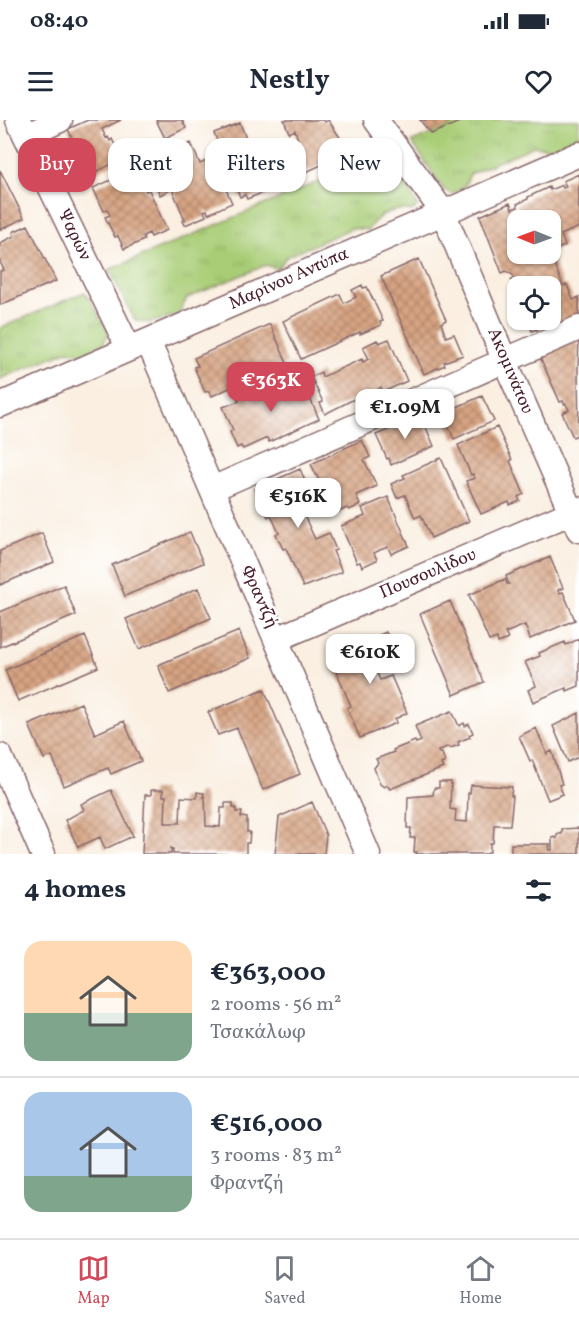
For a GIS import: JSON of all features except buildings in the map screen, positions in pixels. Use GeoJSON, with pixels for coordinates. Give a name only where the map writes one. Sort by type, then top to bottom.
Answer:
{"type":"FeatureCollection","features":[{"type":"Feature","properties":{"kind":"street"},"geometry":{"type":"LineString","coordinates":[[22,128],[60,120]]}},
{"type":"Feature","properties":{"kind":"street","name":"Ακομινάτου"},"geometry":{"type":"LineString","coordinates":[[376,120],[443,212],[504,359],[576,517]]}},
{"type":"Feature","properties":{"kind":"street","name":"Ψαρών"},"geometry":{"type":"LineString","coordinates":[[22,128],[138,345]]}},
{"type":"Feature","properties":{"kind":"street","name":"Μαρίνου Αντύπα"},"geometry":{"type":"LineString","coordinates":[[0,405],[579,154]]}},
{"type":"Feature","properties":{"kind":"street"},"geometry":{"type":"LineString","coordinates":[[212,489],[579,328]]}},
{"type":"Feature","properties":{"kind":"street","name":"Φραντζή"},"geometry":{"type":"LineString","coordinates":[[138,345],[212,489],[368,854]]}},
{"type":"Feature","properties":{"kind":"street","name":"Πουσουλίδου"},"geometry":{"type":"LineString","coordinates":[[277,639],[576,517]]}},
{"type":"Feature","properties":{"kind":"street"},"geometry":{"type":"LineString","coordinates":[[0,756],[43,854]]}},
{"type":"Feature","properties":{"kind":"green space"},"geometry":{"type":"Polygon","coordinates":[[[464,120],[579,120],[579,138],[547,148],[534,146],[470,174],[463,187],[451,194],[443,189],[412,142],[464,120]]]}},
{"type":"Feature","properties":{"kind":"green space"},"geometry":{"type":"Polygon","coordinates":[[[402,179],[418,206],[412,211],[399,210],[387,213],[376,220],[368,230],[352,228],[286,257],[278,269],[266,265],[187,298],[178,315],[149,323],[135,320],[109,270],[294,192],[306,192],[306,187],[318,182],[318,192],[402,192],[402,179]]]}},
{"type":"Feature","properties":{"kind":"green space"},"geometry":{"type":"Polygon","coordinates":[[[85,292],[109,332],[103,344],[83,354],[69,350],[0,379],[0,328],[85,292]]]}}]}
